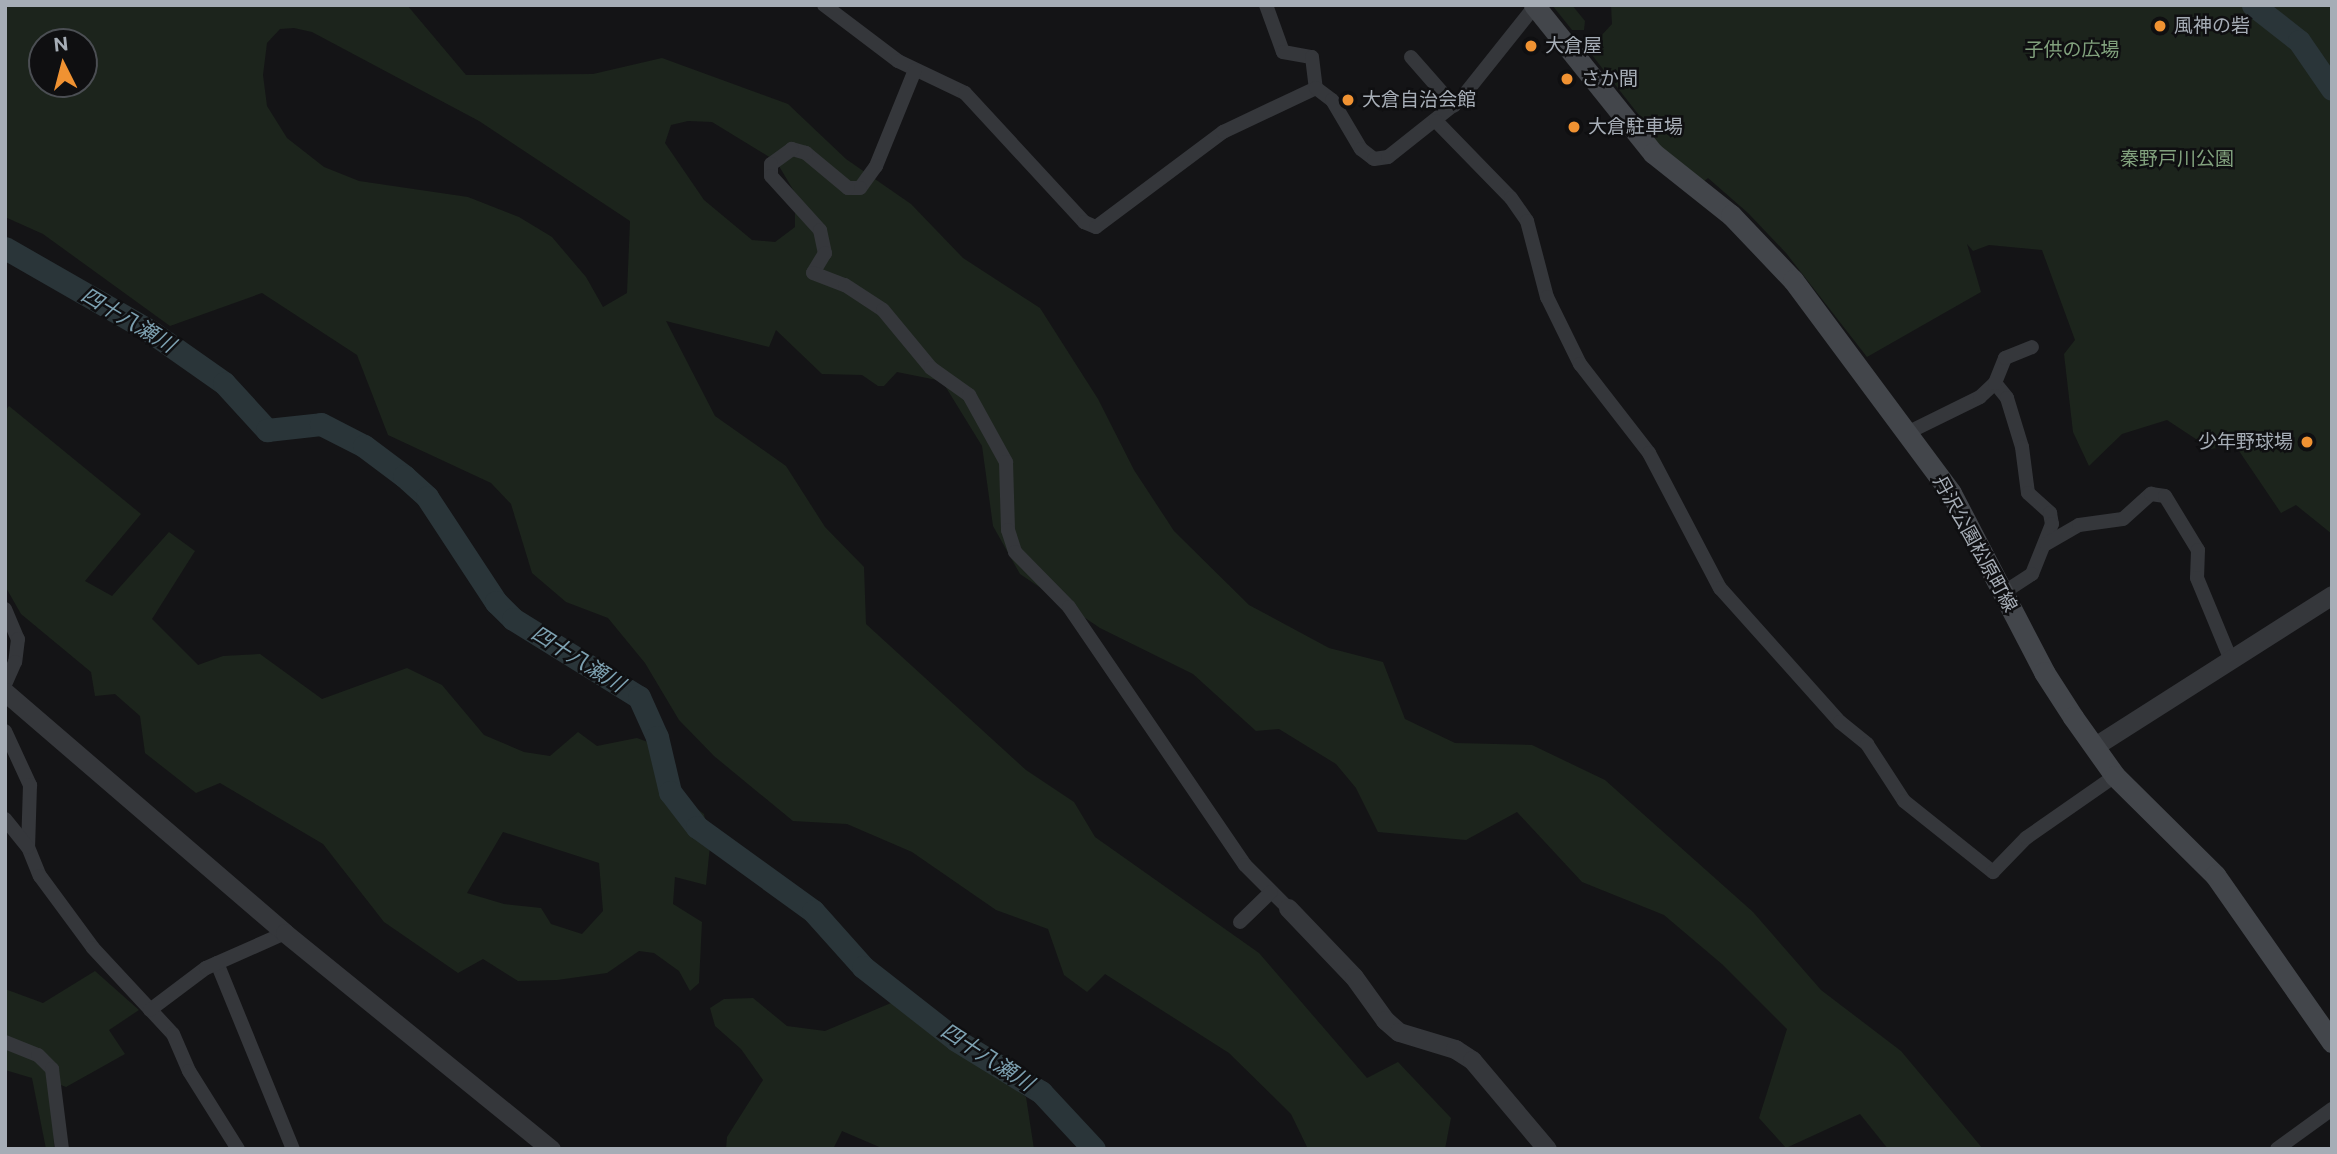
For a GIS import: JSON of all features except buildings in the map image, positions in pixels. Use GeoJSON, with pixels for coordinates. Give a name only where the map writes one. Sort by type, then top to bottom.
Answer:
{"type":"FeatureCollection","features":[{"type":"Feature","properties":{"kind":"main road","name":"丹沢公園松原町線"},"geometry":{"type":"LineString","coordinates":[[1535,6],[1653,153],[1731,215],[1793,280],[1909,432],[1951,493],[2044,672],[2115,776],[2215,875],[2331,1040]]}},
{"type":"Feature","properties":{"kind":"street"},"geometry":{"type":"LineString","coordinates":[[824,5],[915,70],[965,93],[1084,222],[1096,227],[1223,132],[1316,88]]}},
{"type":"Feature","properties":{"kind":"street"},"geometry":{"type":"LineString","coordinates":[[1266,5],[1283,52],[1312,57],[1316,88],[1332,100],[1362,149],[1374,159],[1388,157],[1454,106],[1535,6]]}},
{"type":"Feature","properties":{"kind":"street"},"geometry":{"type":"LineString","coordinates":[[1411,57],[1454,106]]}},
{"type":"Feature","properties":{"kind":"street"},"geometry":{"type":"LineString","coordinates":[[915,70],[876,166],[860,188],[848,188],[806,153],[792,149],[771,164],[771,176],[820,230],[825,253],[813,273],[845,285],[883,310],[931,368],[969,395],[1006,462],[1008,530],[1015,552],[1069,607],[1245,865],[1354,977],[1385,1020],[1399,1032],[1455,1049],[1472,1060],[1547,1149]]}},
{"type":"Feature","properties":{"kind":"street"},"geometry":{"type":"LineString","coordinates":[[1436,121],[1511,198],[1527,220],[1547,297],[1580,364],[1649,453],[1720,588],[1813,692],[1867,744],[1904,801],[1993,872],[2026,838],[2115,776]]}},
{"type":"Feature","properties":{"kind":"street"},"geometry":{"type":"LineString","coordinates":[[1909,432],[1980,397],[1995,383],[2005,358],[2032,347]]}},
{"type":"Feature","properties":{"kind":"street"},"geometry":{"type":"LineString","coordinates":[[1995,383],[2007,398],[2022,447],[2028,493],[2050,513],[2046,544],[2032,574],[2003,593]]}},
{"type":"Feature","properties":{"kind":"street"},"geometry":{"type":"LineString","coordinates":[[2046,544],[2079,525],[2123,519],[2151,494],[2165,496],[2199,550],[2197,578],[2231,660]]}},
{"type":"Feature","properties":{"kind":"street"},"geometry":{"type":"LineString","coordinates":[[2095,746],[2332,595]]}},
{"type":"Feature","properties":{"kind":"street"},"geometry":{"type":"LineString","coordinates":[[5,609],[14,621],[18,651],[5,684]]}},
{"type":"Feature","properties":{"kind":"street"},"geometry":{"type":"LineString","coordinates":[[5,692],[285,933],[551,1149]]}},
{"type":"Feature","properties":{"kind":"street"},"geometry":{"type":"LineString","coordinates":[[5,731],[30,785],[28,847]]}},
{"type":"Feature","properties":{"kind":"street"},"geometry":{"type":"LineString","coordinates":[[5,819],[28,847],[40,876],[93,948],[173,1034],[189,1071],[239,1149]]}},
{"type":"Feature","properties":{"kind":"street"},"geometry":{"type":"LineString","coordinates":[[1240,922],[1271,892]]}},
{"type":"Feature","properties":{"kind":"street"},"geometry":{"type":"LineString","coordinates":[[150,1010],[217,963],[285,933]]}},
{"type":"Feature","properties":{"kind":"street"},"geometry":{"type":"LineString","coordinates":[[217,963],[293,1149]]}},
{"type":"Feature","properties":{"kind":"street"},"geometry":{"type":"LineString","coordinates":[[5,1042],[38,1055],[52,1069],[61,1149]]}},
{"type":"Feature","properties":{"kind":"street"},"geometry":{"type":"LineString","coordinates":[[2277,1149],[2332,1109]]}},
{"type":"Feature","properties":{"kind":"green space"},"geometry":{"type":"Polygon","coordinates":[[[5,5],[407,5],[466,75],[593,74],[662,58],[788,104],[846,159],[911,204],[963,258],[1040,308],[1098,399],[1134,470],[1174,531],[1249,605],[1329,648],[1383,662],[1405,719],[1455,743],[1532,745],[1605,780],[1753,912],[1821,990],[1901,1051],[1983,1149],[1888,1149],[1860,1114],[1786,1148],[1759,1118],[1787,1029],[1723,965],[1664,915],[1582,882],[1517,812],[1466,840],[1378,832],[1356,788],[1336,764],[1279,729],[1256,731],[1193,674],[1100,628],[1020,574],[993,526],[982,446],[942,381],[897,372],[884,386],[878,386],[862,375],[822,374],[776,330],[769,347],[666,321],[715,416],[786,466],[825,527],[864,567],[866,624],[1026,770],[1074,802],[1095,837],[1259,953],[1367,1078],[1398,1062],[1451,1118],[1445,1149],[1308,1149],[1291,1114],[1229,1053],[1105,974],[1087,992],[1064,975],[1048,929],[996,910],[912,852],[847,824],[793,821],[714,756],[679,720],[645,663],[608,618],[566,602],[532,573],[511,504],[491,483],[388,435],[357,355],[262,293],[170,326],[43,234],[5,217],[5,5]],[[294,28],[280,29],[267,43],[263,75],[267,106],[287,138],[324,167],[359,181],[468,197],[519,217],[552,237],[586,277],[603,307],[627,293],[630,221],[479,121],[312,32],[294,28]],[[688,121],[671,125],[665,143],[704,200],[752,240],[775,242],[795,227],[795,193],[776,161],[712,122],[688,121]]]}},
{"type":"Feature","properties":{"kind":"green space"},"geometry":{"type":"Polygon","coordinates":[[[1552,5],[1572,5],[1585,21],[1584,30],[1572,30],[1552,5]]]}},
{"type":"Feature","properties":{"kind":"green space","name":"秦野戸川公園"},"geometry":{"type":"Polygon","coordinates":[[[1611,5],[2332,5],[2332,534],[2296,505],[2281,513],[2235,445],[2211,449],[2167,420],[2122,434],[2089,466],[2073,432],[2064,354],[2075,340],[2042,250],[1989,245],[1973,251],[1967,244],[1981,292],[1867,357],[1786,253],[1748,213],[1708,178],[1703,182],[1643,134],[1649,128],[1588,50],[1612,24],[1611,5]]]}},
{"type":"Feature","properties":{"kind":"green space"},"geometry":{"type":"Polygon","coordinates":[[[9,406],[141,514],[85,581],[112,596],[169,532],[195,551],[152,619],[198,665],[223,656],[260,654],[322,699],[407,668],[442,685],[484,735],[524,752],[550,756],[578,732],[597,746],[637,738],[669,750],[676,766],[663,788],[665,800],[689,803],[704,814],[710,846],[706,885],[675,877],[673,904],[702,922],[699,983],[690,991],[679,971],[654,953],[639,951],[607,973],[557,980],[518,981],[483,959],[458,973],[384,922],[323,844],[220,783],[196,793],[145,753],[140,716],[115,694],[95,696],[91,672],[21,614],[5,586],[5,411],[9,406]],[[503,832],[467,893],[504,904],[541,908],[551,924],[582,934],[603,911],[599,863],[503,832]]]}},
{"type":"Feature","properties":{"kind":"green space"},"geometry":{"type":"Polygon","coordinates":[[[95,971],[139,1010],[109,1030],[125,1054],[66,1087],[53,1082],[54,1149],[46,1149],[32,1078],[5,1070],[5,989],[43,1003],[95,971]]]}},
{"type":"Feature","properties":{"kind":"green space"},"geometry":{"type":"Polygon","coordinates":[[[753,998],[787,1026],[825,1031],[891,1003],[1026,1097],[1034,1149],[884,1149],[842,1131],[833,1149],[726,1149],[727,1137],[763,1080],[741,1049],[715,1026],[710,1008],[724,999],[753,998]]]}},
{"type":"Feature","properties":{"kind":"waterway"},"geometry":{"type":"LineString","coordinates":[[2253,5],[2299,41],[2332,89]]}},
{"type":"Feature","properties":{"kind":"waterway","name":"四十八瀬川"},"geometry":{"type":"LineString","coordinates":[[5,248],[150,331],[224,383],[267,430],[321,424],[364,446],[404,476],[427,497],[496,602],[513,619],[639,697],[657,737],[670,792],[697,827],[813,911],[863,967],[956,1040],[1041,1092],[1094,1149]]}},
{"type":"Feature","properties":{"kind":"place","name":"風神の砦"},"geometry":{"type":"Point","coordinates":[2160,26]}},
{"type":"Feature","properties":{"kind":"place","name":"大倉屋"},"geometry":{"type":"Point","coordinates":[1531,46]}},
{"type":"Feature","properties":{"kind":"place","name":"さか間"},"geometry":{"type":"Point","coordinates":[1567,79]}},
{"type":"Feature","properties":{"kind":"place","name":"大倉自治会館"},"geometry":{"type":"Point","coordinates":[1348,100]}},
{"type":"Feature","properties":{"kind":"place","name":"大倉駐車場"},"geometry":{"type":"Point","coordinates":[1574,127]}},
{"type":"Feature","properties":{"kind":"place","name":"少年野球場"},"geometry":{"type":"Point","coordinates":[2307,442]}},
{"type":"Feature","properties":{"kind":"park label","name":"子供の広場"},"geometry":{"type":"Point","coordinates":[2072,50]}}]}
